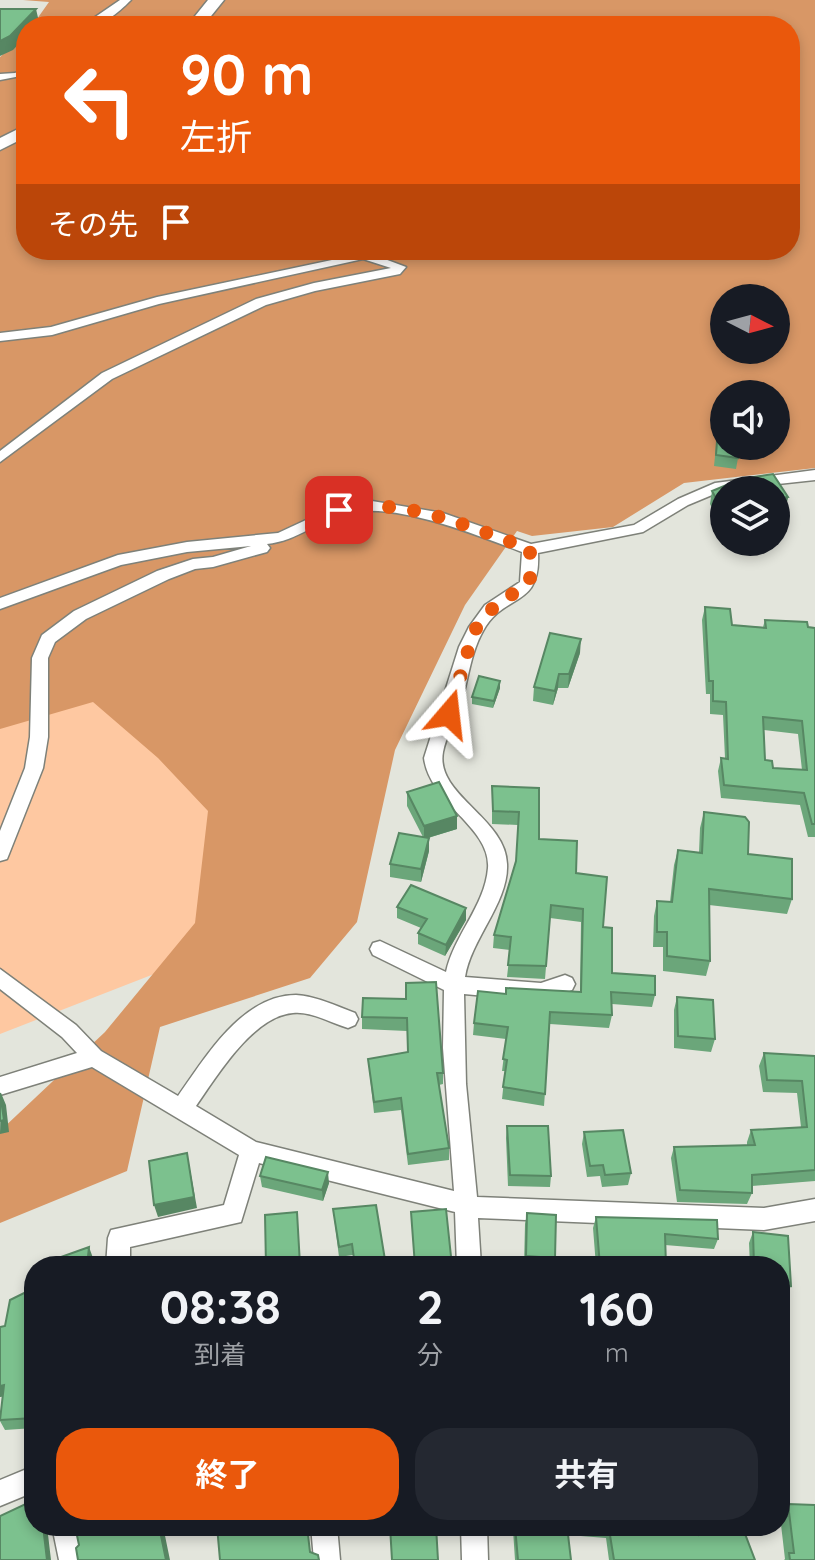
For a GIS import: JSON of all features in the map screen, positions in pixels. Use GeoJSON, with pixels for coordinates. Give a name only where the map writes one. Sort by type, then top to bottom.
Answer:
{"type":"FeatureCollection","features":[{"type":"Feature","properties":{"kind":"main road"},"geometry":{"type":"LineString","coordinates":[[203,16],[216,0]]}},
{"type":"Feature","properties":{"kind":"street"},"geometry":{"type":"LineString","coordinates":[[106,16],[126,0]]}},
{"type":"Feature","properties":{"kind":"street"},"geometry":{"type":"LineString","coordinates":[[0,337],[52,331],[157,301],[334,260]]}},
{"type":"Feature","properties":{"kind":"street"},"geometry":{"type":"LineString","coordinates":[[0,458],[107,376],[274,298],[314,287],[377,276],[400,267],[388,260]]}},
{"type":"Feature","properties":{"kind":"street"},"geometry":{"type":"LineString","coordinates":[[0,854],[34,768],[39,737],[40,658],[48,639],[80,615],[129,589],[193,564],[213,562],[274,544],[339,510],[372,506],[443,518],[530,549],[638,529],[683,502],[715,488],[815,475]]}},
{"type":"Feature","properties":{"kind":"street"},"geometry":{"type":"LineString","coordinates":[[0,604],[118,560],[187,547],[281,538]]}},
{"type":"Feature","properties":{"kind":"street"},"geometry":{"type":"LineString","coordinates":[[469,1256],[468,1205],[453,1039],[454,985],[457,960],[493,887],[498,862],[491,841],[438,779],[433,762],[438,734],[449,714],[474,631],[497,603],[525,587],[530,578],[530,549]]}},
{"type":"Feature","properties":{"kind":"street"},"geometry":{"type":"LineString","coordinates":[[380,949],[454,985],[541,992],[565,984]]}},
{"type":"Feature","properties":{"kind":"street"},"geometry":{"type":"LineString","coordinates":[[0,977],[69,1031],[94,1057],[182,1108],[216,1133],[251,1151],[484,1209],[730,1219],[764,1219],[815,1210]]}},
{"type":"Feature","properties":{"kind":"street"},"geometry":{"type":"LineString","coordinates":[[182,1108],[233,1039],[267,1011],[294,1004],[348,1019]]}},
{"type":"Feature","properties":{"kind":"street"},"geometry":{"type":"LineString","coordinates":[[0,1086],[94,1057]]}},
{"type":"Feature","properties":{"kind":"street"},"geometry":{"type":"LineString","coordinates":[[118,1256],[119,1238],[233,1214],[251,1151]]}},
{"type":"Feature","properties":{"kind":"street"},"geometry":{"type":"LineString","coordinates":[[0,1493],[24,1483]]}},
{"type":"Feature","properties":{"kind":"street"},"geometry":{"type":"LineString","coordinates":[[67,1536],[72,1560]]}},
{"type":"Feature","properties":{"kind":"street"},"geometry":{"type":"LineString","coordinates":[[325,1536],[327,1560]]}},
{"type":"Feature","properties":{"kind":"street"},"geometry":{"type":"LineString","coordinates":[[474,1536],[475,1560]]}},
{"type":"Feature","properties":{"kind":"shaded area"},"geometry":{"type":"Polygon","coordinates":[[[23,0],[815,0],[815,468],[745,476],[710,476],[710,480],[684,483],[613,527],[532,536],[517,531],[465,605],[395,750],[357,922],[310,978],[160,1027],[127,1171],[0,1223],[0,1131],[105,1032],[195,923],[208,811],[158,758],[93,702],[0,729],[0,57],[16,42],[16,260],[800,260],[800,16],[39,16],[49,2],[23,0]]]}},
{"type":"Feature","properties":{"kind":"shaded area"},"geometry":{"type":"Polygon","coordinates":[[[99,675],[227,793],[208,953],[0,1034],[0,676],[99,675]]]}},
{"type":"Feature","properties":{"kind":"building"},"geometry":{"type":"Polygon","coordinates":[[[0,9],[36,9],[29,16],[16,16],[16,30],[0,41],[0,9]]]}},
{"type":"Feature","properties":{"kind":"building"},"geometry":{"type":"Polygon","coordinates":[[[705,607],[730,609],[732,625],[766,628],[765,620],[807,622],[808,627],[815,628],[815,824],[812,824],[804,793],[724,785],[721,758],[728,759],[726,702],[713,701],[713,681],[709,681],[705,607]],[[763,717],[765,760],[772,761],[773,768],[807,770],[802,721],[763,717]]]}},
{"type":"Feature","properties":{"kind":"building"},"geometry":{"type":"Polygon","coordinates":[[[550,633],[581,639],[569,674],[559,674],[555,691],[534,687],[550,633]]]}},
{"type":"Feature","properties":{"kind":"building"},"geometry":{"type":"Polygon","coordinates":[[[479,676],[500,681],[494,701],[472,697],[479,676]]]}},
{"type":"Feature","properties":{"kind":"building"},"geometry":{"type":"Polygon","coordinates":[[[439,782],[457,816],[424,826],[407,792],[439,782]]]}},
{"type":"Feature","properties":{"kind":"building"},"geometry":{"type":"Polygon","coordinates":[[[492,786],[539,788],[539,839],[577,841],[576,873],[607,877],[603,927],[612,928],[612,973],[655,976],[655,995],[611,992],[612,1015],[550,1012],[545,1094],[503,1087],[508,1027],[474,1023],[478,991],[506,994],[506,988],[581,992],[583,909],[551,905],[546,966],[508,965],[511,937],[494,935],[516,861],[519,812],[493,811],[492,786]]]}},
{"type":"Feature","properties":{"kind":"building"},"geometry":{"type":"Polygon","coordinates":[[[704,812],[745,817],[749,822],[748,854],[792,859],[792,899],[709,889],[710,961],[667,956],[667,932],[657,932],[657,901],[672,902],[678,850],[702,853],[704,812]]]}},
{"type":"Feature","properties":{"kind":"building"},"geometry":{"type":"Polygon","coordinates":[[[399,833],[429,838],[421,869],[390,864],[399,833]]]}},
{"type":"Feature","properties":{"kind":"building"},"geometry":{"type":"Polygon","coordinates":[[[411,885],[466,908],[446,945],[418,933],[427,919],[397,907],[411,885]]]}},
{"type":"Feature","properties":{"kind":"building"},"geometry":{"type":"Polygon","coordinates":[[[436,982],[443,1073],[437,1073],[449,1148],[408,1154],[401,1098],[374,1102],[368,1059],[408,1052],[407,1018],[362,1017],[363,998],[406,999],[406,983],[436,982]]]}},
{"type":"Feature","properties":{"kind":"building"},"geometry":{"type":"Polygon","coordinates":[[[677,997],[713,1000],[715,1039],[678,1036],[677,997]]]}},
{"type":"Feature","properties":{"kind":"building"},"geometry":{"type":"Polygon","coordinates":[[[764,1053],[815,1056],[815,1170],[752,1175],[752,1193],[680,1190],[674,1147],[755,1145],[751,1130],[807,1127],[802,1081],[767,1080],[764,1053]]]}},
{"type":"Feature","properties":{"kind":"building"},"geometry":{"type":"Polygon","coordinates":[[[0,1093],[4,1120],[0,1121],[0,1093]]]}},
{"type":"Feature","properties":{"kind":"building"},"geometry":{"type":"Polygon","coordinates":[[[507,1126],[548,1126],[551,1176],[510,1175],[507,1126]]]}},
{"type":"Feature","properties":{"kind":"building"},"geometry":{"type":"Polygon","coordinates":[[[623,1130],[631,1173],[605,1175],[603,1165],[590,1166],[584,1132],[623,1130]]]}},
{"type":"Feature","properties":{"kind":"building"},"geometry":{"type":"Polygon","coordinates":[[[187,1153],[194,1197],[154,1205],[149,1161],[187,1153]]]}},
{"type":"Feature","properties":{"kind":"building"},"geometry":{"type":"Polygon","coordinates":[[[266,1157],[328,1172],[322,1190],[260,1176],[266,1157]]]}},
{"type":"Feature","properties":{"kind":"building"},"geometry":{"type":"Polygon","coordinates":[[[376,1205],[384,1256],[354,1256],[352,1244],[339,1247],[333,1209],[376,1205]]]}},
{"type":"Feature","properties":{"kind":"building"},"geometry":{"type":"Polygon","coordinates":[[[446,1209],[451,1256],[414,1256],[411,1212],[446,1209]]]}},
{"type":"Feature","properties":{"kind":"building"},"geometry":{"type":"Polygon","coordinates":[[[297,1212],[299,1256],[266,1256],[265,1215],[297,1212]]]}},
{"type":"Feature","properties":{"kind":"building"},"geometry":{"type":"Polygon","coordinates":[[[527,1213],[556,1215],[555,1256],[526,1256],[527,1213]]]}},
{"type":"Feature","properties":{"kind":"building"},"geometry":{"type":"Polygon","coordinates":[[[596,1217],[717,1220],[718,1239],[665,1234],[666,1256],[599,1256],[596,1217]]]}},
{"type":"Feature","properties":{"kind":"building"},"geometry":{"type":"Polygon","coordinates":[[[753,1232],[788,1236],[789,1256],[754,1256],[753,1232]]]}},
{"type":"Feature","properties":{"kind":"building"},"geometry":{"type":"Polygon","coordinates":[[[89,1247],[88,1256],[64,1256],[89,1247]]]}},
{"type":"Feature","properties":{"kind":"building"},"geometry":{"type":"Polygon","coordinates":[[[24,1293],[24,1419],[0,1420],[4,1385],[0,1386],[0,1327],[5,1326],[10,1300],[24,1293]]]}},
{"type":"Feature","properties":{"kind":"building"},"geometry":{"type":"Polygon","coordinates":[[[790,1504],[815,1505],[815,1560],[790,1560],[789,1553],[794,1553],[790,1504]]]}},
{"type":"Feature","properties":{"kind":"building"},"geometry":{"type":"Polygon","coordinates":[[[24,1505],[24,1536],[44,1536],[47,1560],[0,1560],[0,1516],[24,1505]]]}},
{"type":"Feature","properties":{"kind":"building"},"geometry":{"type":"Polygon","coordinates":[[[77,1536],[161,1536],[166,1560],[78,1560],[76,1548],[79,1545],[77,1536]]]}},
{"type":"Feature","properties":{"kind":"building"},"geometry":{"type":"Polygon","coordinates":[[[218,1536],[308,1536],[310,1552],[318,1555],[319,1560],[220,1560],[218,1536]]]}},
{"type":"Feature","properties":{"kind":"building"},"geometry":{"type":"Polygon","coordinates":[[[391,1536],[437,1536],[438,1560],[392,1560],[391,1536]]]}},
{"type":"Feature","properties":{"kind":"building"},"geometry":{"type":"Polygon","coordinates":[[[516,1536],[568,1536],[571,1560],[518,1560],[516,1536]]]}},
{"type":"Feature","properties":{"kind":"building"},"geometry":{"type":"Polygon","coordinates":[[[610,1536],[746,1536],[755,1560],[614,1560],[610,1536]]]}},
{"type":"Feature","properties":{"kind":"route"},"geometry":{"type":"LineString","coordinates":[[339,510],[372,506],[420,513],[443,518],[530,549],[530,578],[525,587],[497,603],[474,631],[449,714]]}}]}
